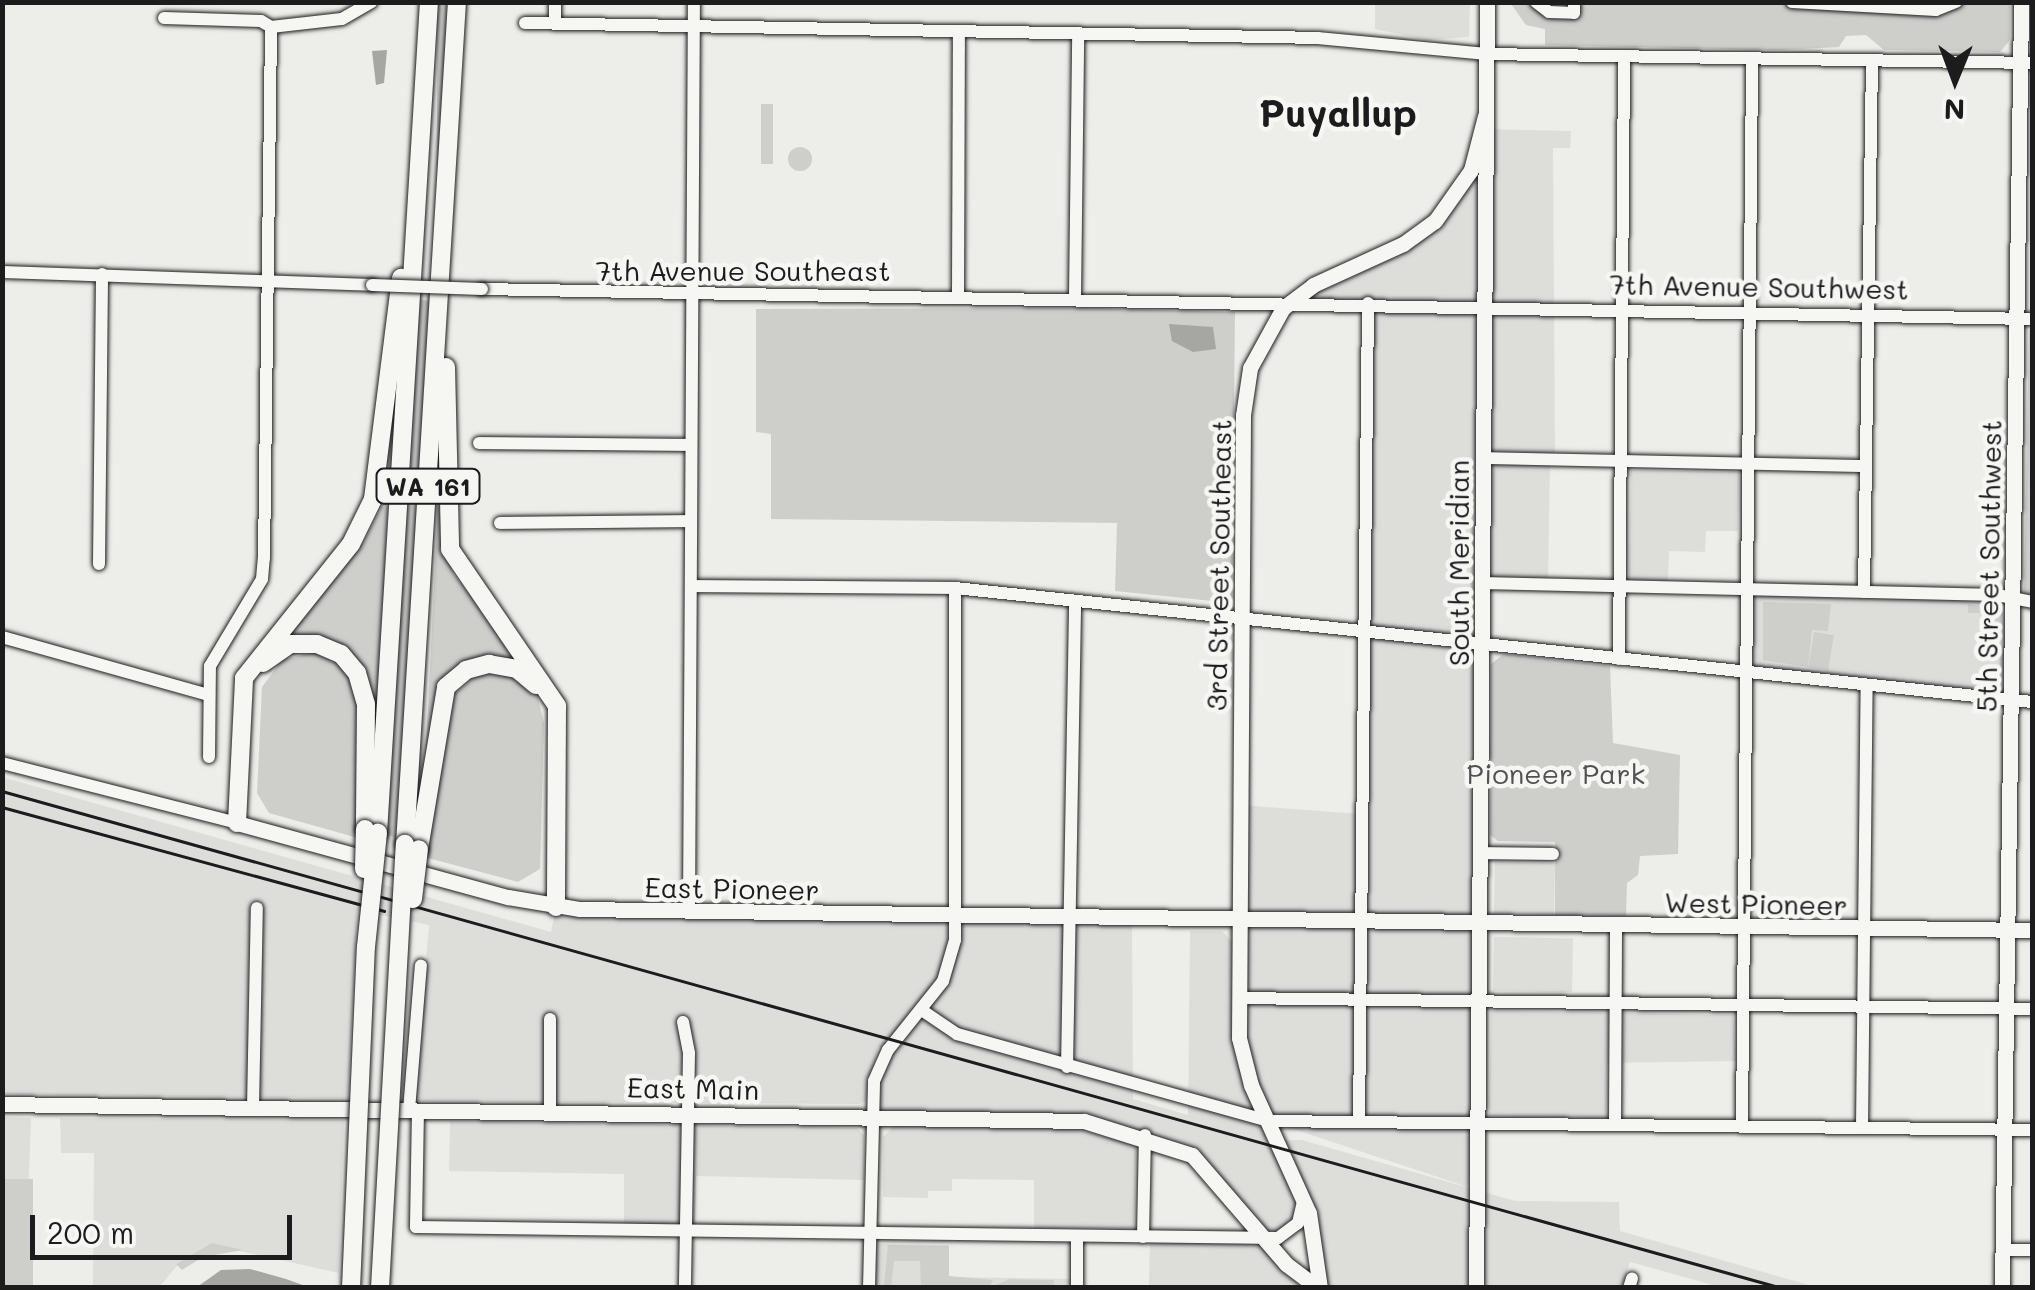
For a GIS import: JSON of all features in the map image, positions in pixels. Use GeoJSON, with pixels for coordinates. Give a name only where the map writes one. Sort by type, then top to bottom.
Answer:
{"type":"FeatureCollection","features":[{"type":"Feature","properties":{"kind":"highway","name":"WA 161"},"geometry":{"type":"LineString","coordinates":[[351,1288],[372,831],[429,2]]}},
{"type":"Feature","properties":{"kind":"highway","name":"WA 161"},"geometry":{"type":"LineString","coordinates":[[412,846],[457,2]]}},
{"type":"Feature","properties":{"kind":"highway"},"geometry":{"type":"LineString","coordinates":[[449,128],[446,525],[462,574],[557,706],[552,906]]}},
{"type":"Feature","properties":{"kind":"highway"},"geometry":{"type":"LineString","coordinates":[[242,825],[244,678],[351,544],[378,483],[421,129]]}},
{"type":"Feature","properties":{"kind":"highway"},"geometry":{"type":"LineString","coordinates":[[242,825],[256,674],[277,649],[302,642],[342,654],[364,686],[372,831]]}},
{"type":"Feature","properties":{"kind":"highway"},"geometry":{"type":"LineString","coordinates":[[380,1288],[394,1038],[412,846],[442,693],[472,667],[517,669],[539,689],[551,719],[552,906]]}},
{"type":"Feature","properties":{"kind":"main road","name":"South Meridian"},"geometry":{"type":"LineString","coordinates":[[1476,1288],[1486,2]]}},
{"type":"Feature","properties":{"kind":"main road","name":"5th Street Southwest"},"geometry":{"type":"LineString","coordinates":[[2002,1288],[2014,600],[2025,318],[2026,63],[2021,2]]}},
{"type":"Feature","properties":{"kind":"main road","name":"3rd Street Southeast"},"geometry":{"type":"LineString","coordinates":[[1319,1288],[1317,1246],[1303,1198],[1243,1054],[1239,922],[1248,378],[1258,348],[1290,300],[1436,221],[1471,170],[1484,116]]}},
{"type":"Feature","properties":{"kind":"main road","name":"East Pioneer"},"geometry":{"type":"LineString","coordinates":[[242,825],[552,906],[688,912],[1480,925]]}},
{"type":"Feature","properties":{"kind":"main road","name":"West Pioneer"},"geometry":{"type":"LineString","coordinates":[[1480,925],[2032,930]]}},
{"type":"Feature","properties":{"kind":"main road","name":"East Main"},"geometry":{"type":"LineString","coordinates":[[2,1104],[1062,1119],[1144,1134],[1209,1168],[1265,1238],[1319,1288]]}},
{"type":"Feature","properties":{"kind":"street"},"geometry":{"type":"LineString","coordinates":[[164,18],[260,20],[272,27],[342,20],[371,2]]}},
{"type":"Feature","properties":{"kind":"street"},"geometry":{"type":"LineString","coordinates":[[555,23],[556,2]]}},
{"type":"Feature","properties":{"kind":"street"},"geometry":{"type":"LineString","coordinates":[[688,912],[694,2]]}},
{"type":"Feature","properties":{"kind":"street"},"geometry":{"type":"LineString","coordinates":[[1536,2],[1549,12],[1574,12],[1574,2]]}},
{"type":"Feature","properties":{"kind":"street"},"geometry":{"type":"LineString","coordinates":[[1792,2],[1936,10],[1956,2]]}},
{"type":"Feature","properties":{"kind":"street"},"geometry":{"type":"LineString","coordinates":[[1852,4],[1852,22]]}},
{"type":"Feature","properties":{"kind":"street"},"geometry":{"type":"LineString","coordinates":[[525,23],[1325,38],[1486,54],[2026,63]]}},
{"type":"Feature","properties":{"kind":"street"},"geometry":{"type":"LineString","coordinates":[[209,757],[209,694],[214,654],[262,579],[272,27]]}},
{"type":"Feature","properties":{"kind":"street"},"geometry":{"type":"LineString","coordinates":[[958,295],[959,31]]}},
{"type":"Feature","properties":{"kind":"street"},"geometry":{"type":"LineString","coordinates":[[1074,296],[1078,33]]}},
{"type":"Feature","properties":{"kind":"street"},"geometry":{"type":"LineString","coordinates":[[1619,659],[1624,56]]}},
{"type":"Feature","properties":{"kind":"street"},"geometry":{"type":"LineString","coordinates":[[1742,1126],[1752,58]]}},
{"type":"Feature","properties":{"kind":"street"},"geometry":{"type":"LineString","coordinates":[[1864,592],[1872,61]]}},
{"type":"Feature","properties":{"kind":"street","name":"7th Avenue Southeast"},"geometry":{"type":"LineString","coordinates":[[2,272],[692,296],[1074,296],[1484,304]]}},
{"type":"Feature","properties":{"kind":"street"},"geometry":{"type":"LineString","coordinates":[[100,564],[102,274]]}},
{"type":"Feature","properties":{"kind":"street"},"geometry":{"type":"LineString","coordinates":[[1359,1122],[1368,303]]}},
{"type":"Feature","properties":{"kind":"street","name":"7th Avenue Southwest"},"geometry":{"type":"LineString","coordinates":[[1484,304],[2025,318]]}},
{"type":"Feature","properties":{"kind":"street"},"geometry":{"type":"LineString","coordinates":[[479,443],[691,445]]}},
{"type":"Feature","properties":{"kind":"street"},"geometry":{"type":"LineString","coordinates":[[1483,458],[1866,466]]}},
{"type":"Feature","properties":{"kind":"street"},"geometry":{"type":"LineString","coordinates":[[500,523],[691,521]]}},
{"type":"Feature","properties":{"kind":"street"},"geometry":{"type":"LineString","coordinates":[[1482,583],[1864,592],[2032,602]]}},
{"type":"Feature","properties":{"kind":"street"},"geometry":{"type":"LineString","coordinates":[[691,586],[956,588],[2032,702]]}},
{"type":"Feature","properties":{"kind":"street"},"geometry":{"type":"LineString","coordinates":[[870,1288],[872,1116],[880,1064],[923,1011],[950,965],[956,917],[956,588]]}},
{"type":"Feature","properties":{"kind":"street"},"geometry":{"type":"LineString","coordinates":[[1067,1067],[1075,601]]}},
{"type":"Feature","properties":{"kind":"street"},"geometry":{"type":"LineString","coordinates":[[2,637],[209,694]]}},
{"type":"Feature","properties":{"kind":"street"},"geometry":{"type":"LineString","coordinates":[[1862,1128],[1868,685]]}},
{"type":"Feature","properties":{"kind":"street","name":"East Pioneer"},"geometry":{"type":"LineString","coordinates":[[2,763],[242,825]]}},
{"type":"Feature","properties":{"kind":"street"},"geometry":{"type":"LineString","coordinates":[[1480,853],[1553,854]]}},
{"type":"Feature","properties":{"kind":"street"},"geometry":{"type":"LineString","coordinates":[[253,1108],[257,908]]}},
{"type":"Feature","properties":{"kind":"street"},"geometry":{"type":"LineString","coordinates":[[1615,1125],[1616,926]]}},
{"type":"Feature","properties":{"kind":"street"},"geometry":{"type":"LineString","coordinates":[[420,964],[413,1110],[416,1227],[1265,1238],[1294,1228],[1303,1198]]}},
{"type":"Feature","properties":{"kind":"street"},"geometry":{"type":"LineString","coordinates":[[1239,998],[2032,1009]]}},
{"type":"Feature","properties":{"kind":"street"},"geometry":{"type":"LineString","coordinates":[[923,1011],[957,1034],[1268,1121],[2032,1130]]}},
{"type":"Feature","properties":{"kind":"street"},"geometry":{"type":"LineString","coordinates":[[550,1019],[550,1112]]}},
{"type":"Feature","properties":{"kind":"street"},"geometry":{"type":"LineString","coordinates":[[684,1022],[685,1288]]}},
{"type":"Feature","properties":{"kind":"street"},"geometry":{"type":"LineString","coordinates":[[1142,1237],[1144,1134]]}},
{"type":"Feature","properties":{"kind":"street"},"geometry":{"type":"LineString","coordinates":[[1077,1288],[1078,1236]]}},
{"type":"Feature","properties":{"kind":"street"},"geometry":{"type":"LineString","coordinates":[[2003,1250],[2032,1250]]}},
{"type":"Feature","properties":{"kind":"shaded area"},"geometry":{"type":"Polygon","coordinates":[[[1375,3],[1470,3],[1469,37],[1427,40],[1375,29],[1375,3]]]}},
{"type":"Feature","properties":{"kind":"shaded area"},"geometry":{"type":"Polygon","coordinates":[[[387,50],[384,83],[376,85],[372,51],[387,50]]]}},
{"type":"Feature","properties":{"kind":"shaded area"},"geometry":{"type":"Polygon","coordinates":[[[1485,129],[1571,131],[1570,148],[1553,148],[1555,460],[1550,460],[1548,585],[1483,583],[1477,1123],[1468,1187],[1269,1121],[1277,1140],[1302,1140],[1515,1201],[1619,1202],[1620,1231],[1816,1287],[1720,1287],[1630,1262],[1622,1287],[1320,1287],[1319,1258],[1300,1219],[1267,1238],[1306,1287],[1149,1286],[1150,1237],[1264,1238],[1209,1168],[1132,1131],[872,1116],[887,1050],[878,1047],[866,1101],[860,1104],[414,1101],[429,925],[357,910],[348,1098],[3,1094],[2,777],[551,932],[556,907],[1132,920],[1133,1099],[1188,1115],[1190,931],[1222,931],[1234,944],[1240,805],[1360,814],[1368,303],[1290,300],[1435,221],[1485,129]]]}},
{"type":"Feature","properties":{"kind":"shaded area"},"geometry":{"type":"Polygon","coordinates":[[[1169,324],[1213,327],[1216,349],[1193,352],[1172,341],[1169,324]]]}},
{"type":"Feature","properties":{"kind":"shaded area"},"geometry":{"type":"Polygon","coordinates":[[[1631,470],[1739,472],[1738,531],[1706,531],[1705,552],[1669,551],[1668,581],[1629,580],[1631,470]]]}},
{"type":"Feature","properties":{"kind":"shaded area"},"geometry":{"type":"Polygon","coordinates":[[[1748,590],[2013,600],[2012,700],[1747,672],[1748,590]]]}},
{"type":"Feature","properties":{"kind":"shaded area"},"geometry":{"type":"Polygon","coordinates":[[[1495,862],[1555,863],[1554,915],[1494,914],[1495,862]]]}},
{"type":"Feature","properties":{"kind":"shaded area"},"geometry":{"type":"Polygon","coordinates":[[[1494,937],[1573,938],[1572,992],[1493,991],[1494,937]]]}},
{"type":"Feature","properties":{"kind":"shaded area"},"geometry":{"type":"Polygon","coordinates":[[[1491,1011],[1733,1015],[1736,1061],[1607,1063],[1606,1118],[1489,1116],[1491,1011]]]}},
{"type":"Feature","properties":{"kind":"shaded area"},"geometry":{"type":"Polygon","coordinates":[[[3,1117],[31,1118],[29,1180],[2,1179],[3,1117]]]}},
{"type":"Feature","properties":{"kind":"shaded area"},"geometry":{"type":"Polygon","coordinates":[[[60,1118],[344,1120],[339,1273],[213,1245],[181,1261],[161,1285],[93,1287],[94,1153],[61,1153],[60,1118]]]}},
{"type":"Feature","properties":{"kind":"shaded area"},"geometry":{"type":"Polygon","coordinates":[[[450,1121],[857,1128],[864,1135],[864,1180],[696,1176],[695,1226],[624,1225],[624,1174],[449,1171],[450,1121]]]}},
{"type":"Feature","properties":{"kind":"shaded area"},"geometry":{"type":"Polygon","coordinates":[[[894,1126],[1074,1129],[1136,1144],[1134,1228],[1034,1228],[1034,1180],[952,1179],[952,1191],[928,1191],[928,1198],[883,1197],[883,1137],[894,1126]]]}},
{"type":"Feature","properties":{"kind":"shaded area"},"geometry":{"type":"Polygon","coordinates":[[[870,1244],[948,1245],[948,1277],[1077,1279],[1077,1288],[869,1288],[870,1244]]]}},
{"type":"Feature","properties":{"kind":"shaded area"},"geometry":{"type":"Polygon","coordinates":[[[250,1269],[308,1287],[197,1287],[221,1270],[250,1269]]]}},
{"type":"Feature","properties":{"kind":"green space"},"geometry":{"type":"Polygon","coordinates":[[[437,3],[449,3],[449,276],[437,276],[437,3]]]}},
{"type":"Feature","properties":{"kind":"green space"},"geometry":{"type":"Polygon","coordinates":[[[2010,3],[2010,40],[2000,52],[1884,50],[1866,35],[1846,36],[1839,47],[1777,50],[1545,45],[1545,29],[1526,25],[1511,4],[1500,4],[2010,3]]]}},
{"type":"Feature","properties":{"kind":"green space"},"geometry":{"type":"Polygon","coordinates":[[[761,104],[773,104],[773,164],[761,164],[761,104]]]}},
{"type":"Feature","properties":{"kind":"green space"},"geometry":{"type":"Polygon","coordinates":[[[800,147],[812,159],[800,171],[788,159],[800,147]]]}},
{"type":"Feature","properties":{"kind":"green space"},"geometry":{"type":"Polygon","coordinates":[[[420,300],[431,301],[399,839],[386,834],[420,300]]]}},
{"type":"Feature","properties":{"kind":"green space"},"geometry":{"type":"Polygon","coordinates":[[[756,309],[1235,312],[1232,603],[1115,591],[1117,523],[771,519],[771,434],[756,432],[756,309]]]}},
{"type":"Feature","properties":{"kind":"green space"},"geometry":{"type":"Polygon","coordinates":[[[2029,330],[2032,595],[2024,595],[2029,330]]]}},
{"type":"Feature","properties":{"kind":"green space"},"geometry":{"type":"Polygon","coordinates":[[[384,502],[388,507],[376,736],[369,679],[351,651],[312,636],[276,645],[364,542],[384,502]]]}},
{"type":"Feature","properties":{"kind":"green space"},"geometry":{"type":"Polygon","coordinates":[[[438,505],[453,574],[526,663],[491,655],[461,664],[435,700],[425,768],[438,505]]]}},
{"type":"Feature","properties":{"kind":"green space"},"geometry":{"type":"Polygon","coordinates":[[[1763,602],[1831,604],[1828,631],[1812,630],[1808,667],[1763,660],[1763,602]]]}},
{"type":"Feature","properties":{"kind":"green space"},"geometry":{"type":"Polygon","coordinates":[[[1968,604],[2002,610],[1998,643],[1992,613],[1968,613],[1968,604]]]}},
{"type":"Feature","properties":{"kind":"green space"},"geometry":{"type":"Polygon","coordinates":[[[1814,632],[1834,635],[1828,671],[1808,668],[1814,632]]]}},
{"type":"Feature","properties":{"kind":"green space"},"geometry":{"type":"Polygon","coordinates":[[[315,652],[348,670],[357,696],[358,838],[269,813],[257,793],[262,687],[282,660],[315,652]]]}},
{"type":"Feature","properties":{"kind":"green space","name":"Pioneer Park"},"geometry":{"type":"Polygon","coordinates":[[[1504,654],[1610,666],[1613,743],[1680,755],[1678,854],[1640,856],[1638,875],[1627,883],[1626,916],[1555,915],[1555,842],[1498,841],[1490,835],[1491,664],[1504,654]]]}},
{"type":"Feature","properties":{"kind":"green space"},"geometry":{"type":"Polygon","coordinates":[[[503,671],[537,695],[544,723],[540,869],[518,882],[424,857],[453,695],[480,673],[503,671]]]}},
{"type":"Feature","properties":{"kind":"green space"},"geometry":{"type":"Polygon","coordinates":[[[3,1179],[33,1179],[33,1287],[3,1287],[3,1179]]]}},
{"type":"Feature","properties":{"kind":"green space"},"geometry":{"type":"Polygon","coordinates":[[[212,1243],[243,1250],[203,1257],[182,1270],[176,1264],[212,1243]]]}},
{"type":"Feature","properties":{"kind":"green space"},"geometry":{"type":"Polygon","coordinates":[[[888,1245],[949,1246],[949,1276],[993,1280],[989,1287],[921,1287],[920,1261],[894,1261],[891,1287],[884,1285],[888,1245]]]}},
{"type":"Feature","properties":{"kind":"green space"},"geometry":{"type":"Polygon","coordinates":[[[1010,1279],[1054,1280],[1053,1287],[991,1287],[1010,1279]]]}},
{"type":"Feature","properties":{"kind":"railway"},"geometry":{"type":"LineString","coordinates":[[2,791],[1782,1288]]}},
{"type":"Feature","properties":{"kind":"railway"},"geometry":{"type":"LineString","coordinates":[[2,807],[384,911]]}},
{"type":"Feature","properties":{"kind":"district","name":"Puyallup"},"geometry":{"type":"Point","coordinates":[1338,113]}}]}
